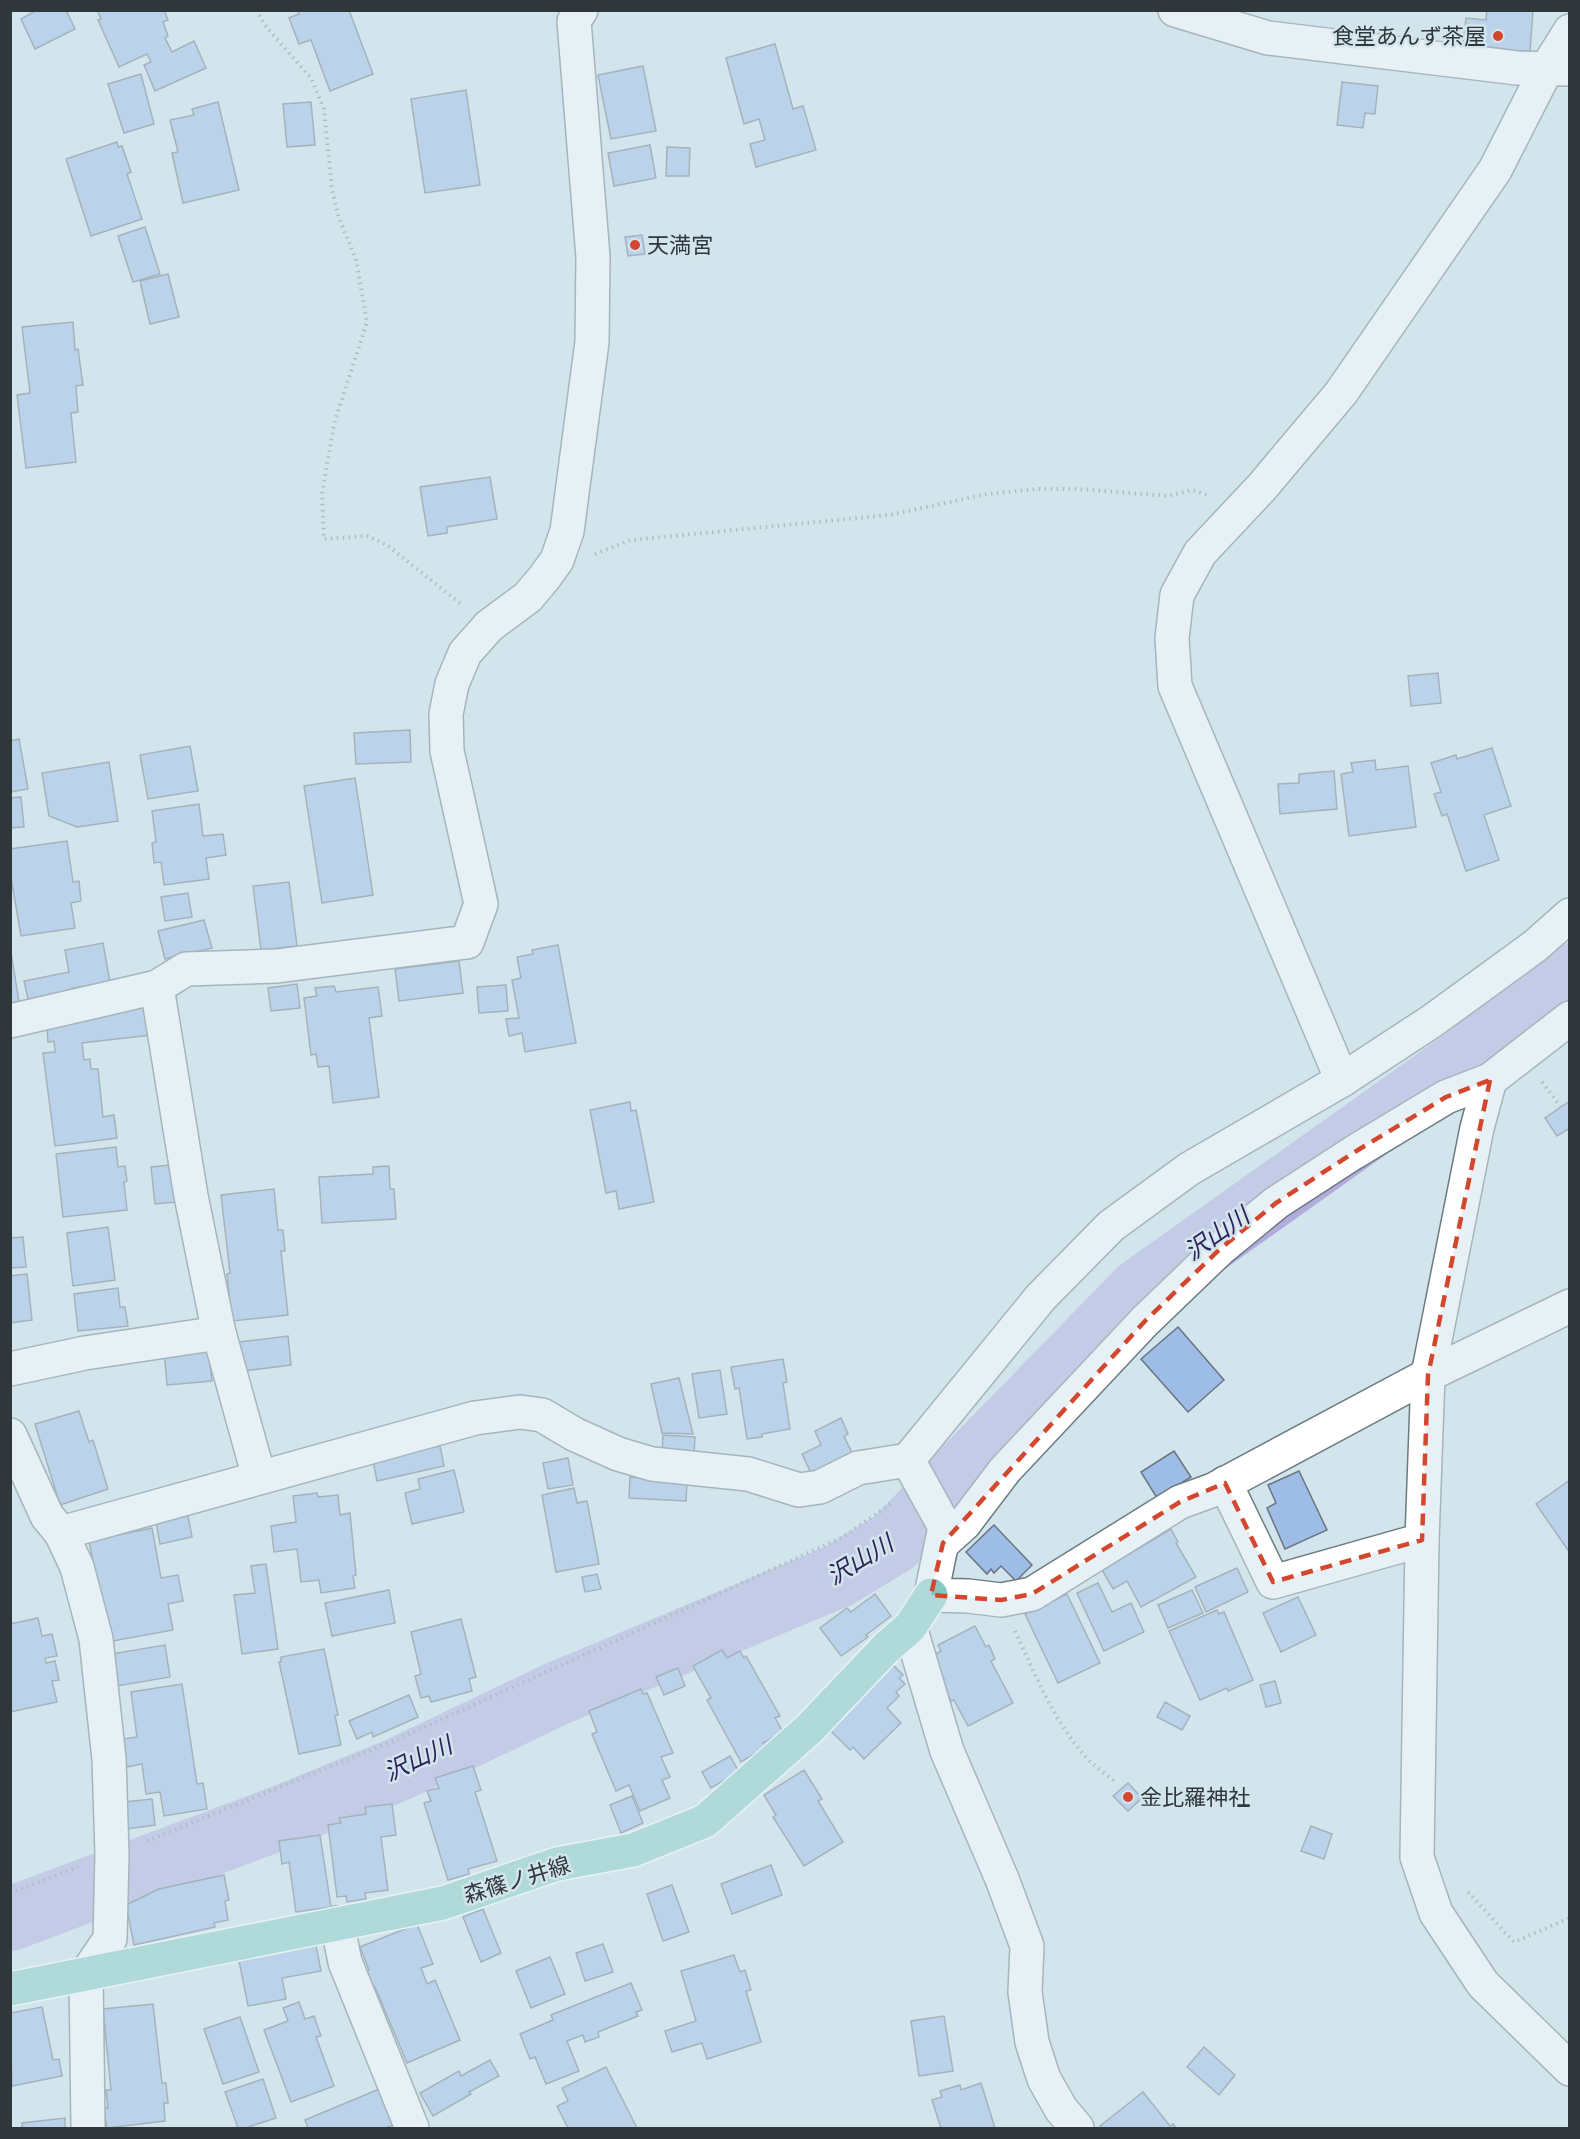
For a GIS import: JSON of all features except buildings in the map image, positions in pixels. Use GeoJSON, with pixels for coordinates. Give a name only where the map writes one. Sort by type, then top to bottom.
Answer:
{"type":"FeatureCollection","features":[{"type":"Feature","properties":{"kind":"main road","name":"森篠ノ井線"},"geometry":{"type":"LineString","coordinates":[[10,1989],[443,1903],[558,1864],[633,1850],[705,1821],[809,1728],[886,1648],[910,1627],[931,1596]]}},
{"type":"Feature","properties":{"kind":"street"},"geometry":{"type":"LineString","coordinates":[[10,1021],[157,987],[186,969],[277,966],[467,942],[481,904],[447,751],[446,714],[452,684],[465,653],[489,626],[528,597],[557,560],[567,531],[592,342],[593,258],[574,21],[581,10]]}},
{"type":"Feature","properties":{"kind":"street"},"geometry":{"type":"LineString","coordinates":[[1175,10],[1268,38],[1506,67],[1558,69]]}},
{"type":"Feature","properties":{"kind":"street"},"geometry":{"type":"LineString","coordinates":[[1342,1080],[1175,686],[1172,638],[1177,594],[1200,553],[1262,487],[1341,393],[1495,170],[1558,69],[1569,31]]}},
{"type":"Feature","properties":{"kind":"street"},"geometry":{"type":"LineString","coordinates":[[917,1476],[1041,1298],[1111,1226],[1189,1168],[1342,1080],[1432,1021],[1535,946],[1569,915]]}},
{"type":"Feature","properties":{"kind":"street"},"geometry":{"type":"LineString","coordinates":[[157,987],[191,1196],[219,1332],[260,1477]]}},
{"type":"Feature","properties":{"kind":"street"},"geometry":{"type":"LineString","coordinates":[[944,1535],[964,1524],[1005,1470],[1145,1321],[1220,1249],[1276,1203],[1353,1153],[1446,1097],[1490,1080],[1569,1018]]}},
{"type":"Feature","properties":{"kind":"street"},"geometry":{"type":"LineString","coordinates":[[1490,1080],[1478,1128],[1428,1375],[1422,1540],[1417,1857],[1436,1913],[1483,1984],[1569,2070]]}},
{"type":"Feature","properties":{"kind":"street"},"geometry":{"type":"LineString","coordinates":[[917,1476],[944,1535],[931,1596],[968,1596],[1001,1600],[1032,1594],[1180,1502],[1213,1490],[1428,1375],[1569,1306]]}},
{"type":"Feature","properties":{"kind":"street"},"geometry":{"type":"LineString","coordinates":[[10,1369],[85,1353],[219,1332]]}},
{"type":"Feature","properties":{"kind":"street"},"geometry":{"type":"LineString","coordinates":[[61,1533],[476,1418],[520,1412],[542,1415],[574,1434],[618,1454],[652,1464],[748,1474],[798,1490],[820,1487],[858,1468],[917,1476]]}},
{"type":"Feature","properties":{"kind":"street"},"geometry":{"type":"LineString","coordinates":[[10,1435],[47,1516],[61,1533],[78,1567],[96,1639],[109,1759],[110,1939],[86,1974],[88,2128]]}},
{"type":"Feature","properties":{"kind":"street"},"geometry":{"type":"LineString","coordinates":[[1225,1483],[1273,1582],[1422,1540]]}},
{"type":"Feature","properties":{"kind":"street"},"geometry":{"type":"LineString","coordinates":[[910,1627],[947,1751],[1002,1879],[1027,1946],[1025,1992],[1035,2051],[1044,2079],[1061,2109],[1077,2128]]}},
{"type":"Feature","properties":{"kind":"street"},"geometry":{"type":"LineString","coordinates":[[337,1923],[345,1962],[412,2128]]}},
{"type":"Feature","properties":{"kind":"path"},"geometry":{"type":"LineString","coordinates":[[256,10],[267,28],[311,78],[324,109],[332,189],[339,219],[356,260],[367,322],[334,424],[322,494],[324,538],[367,536],[387,545],[489,626]]}},
{"type":"Feature","properties":{"kind":"path"},"geometry":{"type":"LineString","coordinates":[[557,560],[583,559],[632,540],[889,515],[987,494],[1039,489],[1079,489],[1168,496],[1192,490],[1218,499],[1238,510]]}},
{"type":"Feature","properties":{"kind":"path"},"geometry":{"type":"LineString","coordinates":[[10,1893],[111,1859],[398,1739],[832,1542],[881,1510],[917,1476]]}},
{"type":"Feature","properties":{"kind":"path"},"geometry":{"type":"LineString","coordinates":[[1001,1600],[1048,1704],[1085,1756],[1115,1782]]}},
{"type":"Feature","properties":{"kind":"path"},"geometry":{"type":"LineString","coordinates":[[1466,1890],[1514,1942],[1569,1918]]}},
{"type":"Feature","properties":{"kind":"highlighted area"},"geometry":{"type":"Polygon","coordinates":[[[1490,1080],[1428,1375],[1422,1540],[1273,1582],[1225,1483],[1180,1502],[1032,1594],[1001,1600],[931,1595],[943,1543],[1145,1321],[1220,1249],[1276,1203],[1353,1153],[1446,1097],[1490,1080]]]}},
{"type":"Feature","properties":{"kind":"waterway","name":"沢山川"},"geometry":{"type":"LineString","coordinates":[[10,1919],[285,1816],[399,1769],[556,1694],[838,1576],[894,1542],[1140,1290],[1468,1057],[1570,975]]}},
{"type":"Feature","properties":{"kind":"place","name":"食堂あんず茶屋"},"geometry":{"type":"Point","coordinates":[1498,36]}},
{"type":"Feature","properties":{"kind":"place","name":"天満宮"},"geometry":{"type":"Point","coordinates":[635,245]}},
{"type":"Feature","properties":{"kind":"place","name":"金比羅神社"},"geometry":{"type":"Point","coordinates":[1128,1797]}}]}
